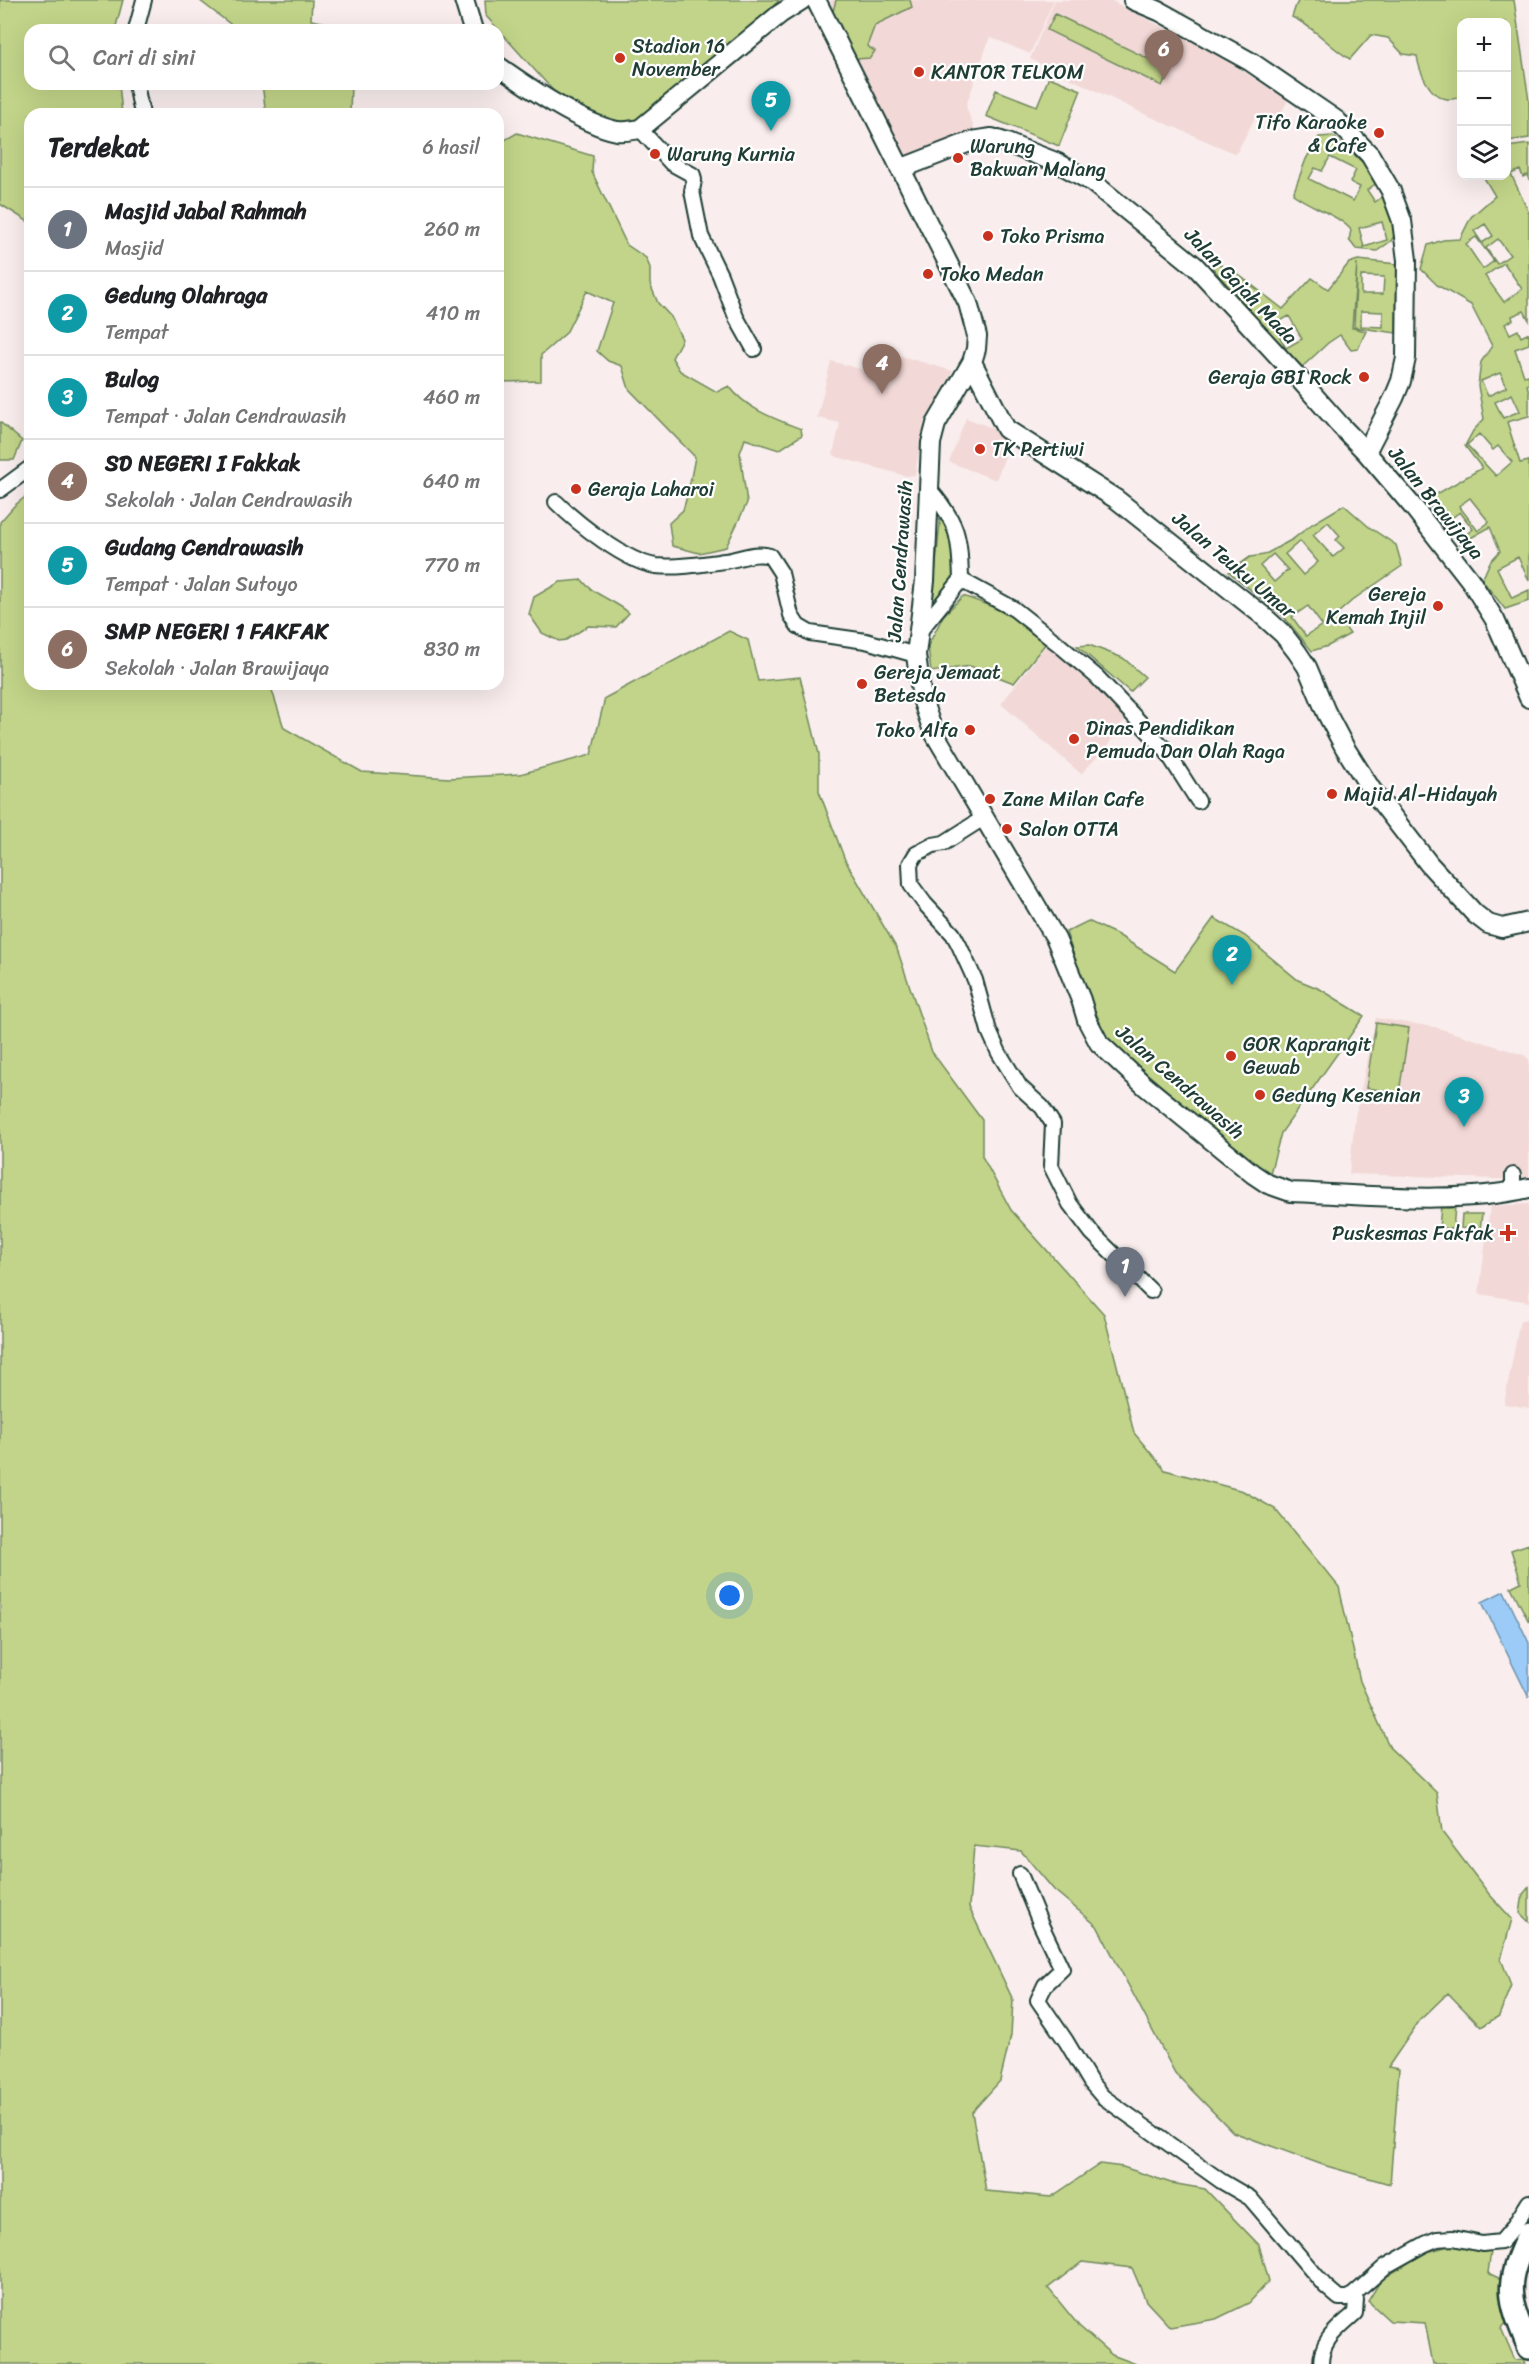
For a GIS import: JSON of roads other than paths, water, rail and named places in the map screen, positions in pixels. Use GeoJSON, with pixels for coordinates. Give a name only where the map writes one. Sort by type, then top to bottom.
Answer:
{"type":"FeatureCollection","features":[{"type":"Feature","properties":{"kind":"main road"},"geometry":{"type":"LineString","coordinates":[[464,0],[471,24]]}},
{"type":"Feature","properties":{"kind":"main road"},"geometry":{"type":"LineString","coordinates":[[504,70],[581,117],[616,131],[640,129],[780,14],[802,0]]}},
{"type":"Feature","properties":{"kind":"main road","name":"Jalan Cendrawasih"},"geometry":{"type":"LineString","coordinates":[[816,0],[968,303],[977,336],[972,362],[936,424],[931,443],[925,581],[916,655],[922,699],[933,731],[1056,939],[1098,1043],[1145,1086],[1268,1184],[1292,1192],[1413,1197],[1487,1195],[1518,1185]]}},
{"type":"Feature","properties":{"kind":"main road","name":"Jalan Brawijaya"},"geometry":{"type":"LineString","coordinates":[[1133,0],[1159,11],[1251,62],[1336,120],[1370,155],[1391,191],[1402,221],[1407,260],[1406,358],[1394,398],[1366,452],[1414,508],[1470,580],[1495,620],[1529,698]]}},
{"type":"Feature","properties":{"kind":"main road","name":"Jalan Gajah Mada"},"geometry":{"type":"LineString","coordinates":[[900,169],[972,141],[992,138],[1030,151],[1079,173],[1137,217],[1195,266],[1366,452]]}},
{"type":"Feature","properties":{"kind":"main road","name":"Jalan Teuku Umar"},"geometry":{"type":"LineString","coordinates":[[972,362],[1006,429],[1116,499],[1283,634],[1307,667],[1336,732],[1371,789],[1406,836],[1475,914],[1491,926],[1502,928],[1529,922]]}},
{"type":"Feature","properties":{"kind":"main road"},"geometry":{"type":"LineString","coordinates":[[1529,2233],[1514,2270],[1510,2292],[1515,2316],[1529,2348]]}},
{"type":"Feature","properties":{"kind":"street"},"geometry":{"type":"LineString","coordinates":[[138,24],[144,0]]}},
{"type":"Feature","properties":{"kind":"street"},"geometry":{"type":"LineString","coordinates":[[137,90],[141,108]]}},
{"type":"Feature","properties":{"kind":"street"},"geometry":{"type":"LineString","coordinates":[[640,129],[671,163],[693,175],[693,195],[701,236],[720,275],[736,317],[754,349]]}},
{"type":"Feature","properties":{"kind":"street"},"geometry":{"type":"LineString","coordinates":[[0,490],[24,472]]}},
{"type":"Feature","properties":{"kind":"street"},"geometry":{"type":"LineString","coordinates":[[919,632],[961,580],[958,532],[950,514],[929,489]]}},
{"type":"Feature","properties":{"kind":"street"},"geometry":{"type":"LineString","coordinates":[[556,502],[586,529],[631,556],[654,566],[694,565],[735,560],[759,554],[770,556],[780,573],[794,622],[804,630],[816,634],[866,641],[916,655]]}},
{"type":"Feature","properties":{"kind":"street"},"geometry":{"type":"LineString","coordinates":[[961,580],[1014,609],[1050,636],[1097,677],[1165,749],[1198,801]]}},
{"type":"Feature","properties":{"kind":"street"},"geometry":{"type":"LineString","coordinates":[[985,817],[944,843],[916,854],[910,864],[911,885],[953,934],[975,980],[983,1011],[999,1053],[1020,1087],[1042,1107],[1053,1124],[1051,1166],[1070,1204],[1092,1233],[1151,1291]]}},
{"type":"Feature","properties":{"kind":"street"},"geometry":{"type":"LineString","coordinates":[[1020,1874],[1062,1969],[1045,1985],[1038,2000],[1096,2089],[1103,2097],[1257,2204],[1303,2262],[1337,2297],[1347,2298],[1353,2295],[1386,2266],[1425,2244],[1453,2238],[1482,2244],[1501,2242],[1529,2202]]}},
{"type":"Feature","properties":{"kind":"street"},"geometry":{"type":"LineString","coordinates":[[1321,2364],[1324,2345],[1329,2336],[1355,2313],[1356,2300],[1353,2295]]}},
{"type":"Feature","properties":{"kind":"water"},"geometry":{"type":"Polygon","coordinates":[[[1504,1591],[1529,1643],[1529,1698],[1482,1602],[1504,1591]]]}},
{"type":"Feature","properties":{"kind":"place","name":"Stadion 16 November"},"geometry":{"type":"Point","coordinates":[620,58]}},
{"type":"Feature","properties":{"kind":"place","name":"KANTOR TELKOM"},"geometry":{"type":"Point","coordinates":[919,72]}},
{"type":"Feature","properties":{"kind":"place","name":"SMP NEGERI 1 FAKFAK"},"geometry":{"type":"Point","coordinates":[1164,80]}},
{"type":"Feature","properties":{"kind":"place","name":"Gudang Cendrawasih"},"geometry":{"type":"Point","coordinates":[771,131]}},
{"type":"Feature","properties":{"kind":"place","name":"Tifo Karaoke & Cafe"},"geometry":{"type":"Point","coordinates":[1379,133]}},
{"type":"Feature","properties":{"kind":"place","name":"Warung Kurnia"},"geometry":{"type":"Point","coordinates":[655,154]}},
{"type":"Feature","properties":{"kind":"place","name":"Warung Bakwan Malang"},"geometry":{"type":"Point","coordinates":[958,158]}},
{"type":"Feature","properties":{"kind":"place","name":"Toko Prisma"},"geometry":{"type":"Point","coordinates":[988,236]}},
{"type":"Feature","properties":{"kind":"place","name":"Toko Medan"},"geometry":{"type":"Point","coordinates":[928,274]}},
{"type":"Feature","properties":{"kind":"place","name":"Geraja GBI Rock"},"geometry":{"type":"Point","coordinates":[1364,377]}},
{"type":"Feature","properties":{"kind":"place","name":"SD NEGERI I Fakkak"},"geometry":{"type":"Point","coordinates":[882,394]}},
{"type":"Feature","properties":{"kind":"place","name":"TK Pertiwi"},"geometry":{"type":"Point","coordinates":[980,449]}},
{"type":"Feature","properties":{"kind":"place","name":"Geraja Laharoi"},"geometry":{"type":"Point","coordinates":[576,489]}},
{"type":"Feature","properties":{"kind":"place","name":"Gereja Kemah Injil"},"geometry":{"type":"Point","coordinates":[1438,606]}},
{"type":"Feature","properties":{"kind":"place","name":"Gereja Jemaat Betesda"},"geometry":{"type":"Point","coordinates":[862,684]}},
{"type":"Feature","properties":{"kind":"place","name":"Toko Alfa"},"geometry":{"type":"Point","coordinates":[970,730]}},
{"type":"Feature","properties":{"kind":"place","name":"Dinas Pendidikan Pemuda Dan Olah Raga"},"geometry":{"type":"Point","coordinates":[1074,739]}},
{"type":"Feature","properties":{"kind":"place","name":"Majid Al-Hidayah"},"geometry":{"type":"Point","coordinates":[1332,794]}},
{"type":"Feature","properties":{"kind":"place","name":"Zane Milan Cafe"},"geometry":{"type":"Point","coordinates":[990,799]}},
{"type":"Feature","properties":{"kind":"place","name":"Salon OTTA"},"geometry":{"type":"Point","coordinates":[1007,829]}},
{"type":"Feature","properties":{"kind":"place","name":"Gedung Olahraga"},"geometry":{"type":"Point","coordinates":[1232,985]}},
{"type":"Feature","properties":{"kind":"place","name":"GOR Kaprangit Gewab"},"geometry":{"type":"Point","coordinates":[1231,1056]}},
{"type":"Feature","properties":{"kind":"place","name":"Gedung Kesenian"},"geometry":{"type":"Point","coordinates":[1260,1095]}},
{"type":"Feature","properties":{"kind":"place","name":"Bulog"},"geometry":{"type":"Point","coordinates":[1464,1127]}},
{"type":"Feature","properties":{"kind":"place","name":"Puskesmas Fakfak"},"geometry":{"type":"Point","coordinates":[1508,1233]}},
{"type":"Feature","properties":{"kind":"place","name":"Masjid Jabal Rahmah"},"geometry":{"type":"Point","coordinates":[1125,1297]}}]}
